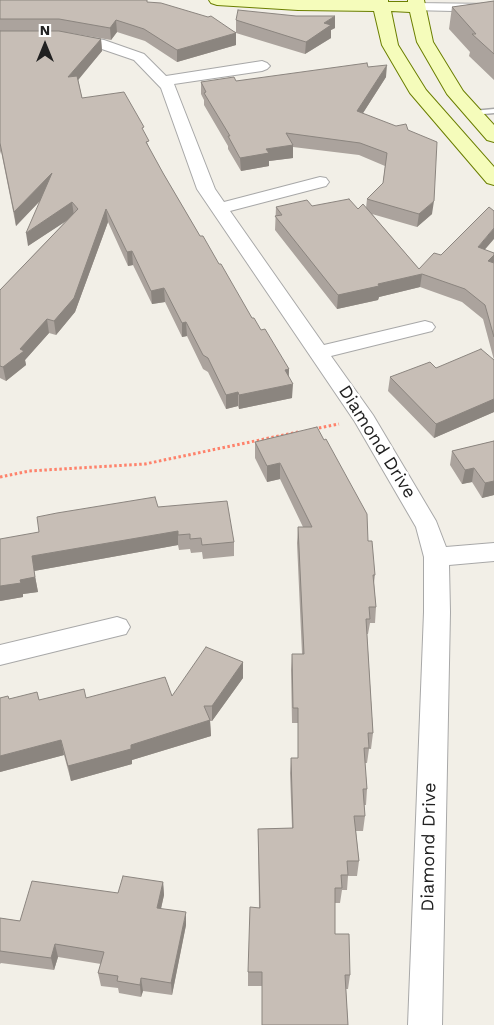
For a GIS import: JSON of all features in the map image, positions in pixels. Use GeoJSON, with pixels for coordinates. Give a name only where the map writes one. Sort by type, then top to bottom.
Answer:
{"type":"FeatureCollection","features":[{"type":"Feature","properties":{"kind":"main road"},"geometry":{"type":"LineString","coordinates":[[217,0],[298,5],[416,4],[425,42],[456,94],[494,136]]}},
{"type":"Feature","properties":{"kind":"main road"},"geometry":{"type":"LineString","coordinates":[[380,3],[390,45],[419,93],[494,179]]}},
{"type":"Feature","properties":{"kind":"street"},"geometry":{"type":"LineString","coordinates":[[416,4],[494,8]]}},
{"type":"Feature","properties":{"kind":"street","name":"Diamond Drive"},"geometry":{"type":"LineString","coordinates":[[46,37],[60,37],[99,43],[139,57],[168,86],[206,189],[365,420],[428,527],[436,557],[436,612],[425,1025]]}},
{"type":"Feature","properties":{"kind":"street"},"geometry":{"type":"LineString","coordinates":[[162,81],[262,66]]}},
{"type":"Feature","properties":{"kind":"street"},"geometry":{"type":"LineString","coordinates":[[218,209],[320,182]]}},
{"type":"Feature","properties":{"kind":"street"},"geometry":{"type":"LineString","coordinates":[[320,352],[425,327]]}},
{"type":"Feature","properties":{"kind":"street"},"geometry":{"type":"LineString","coordinates":[[436,557],[494,552]]}},
{"type":"Feature","properties":{"kind":"street"},"geometry":{"type":"LineString","coordinates":[[0,654],[117,627]]}},
{"type":"Feature","properties":{"kind":"lane"},"geometry":{"type":"LineString","coordinates":[[473,113],[494,111]]}},
{"type":"Feature","properties":{"kind":"path"},"geometry":{"type":"LineString","coordinates":[[312,429],[365,420]]}},
{"type":"Feature","properties":{"kind":"path"},"geometry":{"type":"LineString","coordinates":[[0,477],[29,471],[145,464],[302,431]]}},
{"type":"Feature","properties":{"kind":"building"},"geometry":{"type":"Polygon","coordinates":[[[0,0],[147,0],[147,2],[161,3],[208,17],[211,16],[236,33],[177,50],[144,29],[116,20],[110,28],[59,19],[0,19],[0,0]]]}},
{"type":"Feature","properties":{"kind":"building"},"geometry":{"type":"Polygon","coordinates":[[[494,1],[494,54],[472,34],[476,34],[452,7],[494,1]]]}},
{"type":"Feature","properties":{"kind":"building"},"geometry":{"type":"Polygon","coordinates":[[[238,10],[296,16],[335,16],[324,23],[331,25],[306,42],[236,20],[238,10]]]}},
{"type":"Feature","properties":{"kind":"building"},"geometry":{"type":"Polygon","coordinates":[[[0,31],[59,31],[101,39],[68,77],[77,76],[82,98],[124,92],[144,127],[142,128],[149,141],[146,142],[163,173],[200,236],[203,236],[219,264],[221,264],[252,318],[254,318],[261,330],[265,329],[289,369],[285,370],[293,384],[239,395],[238,392],[226,395],[208,358],[203,355],[186,322],[182,323],[164,288],[151,291],[132,251],[127,252],[106,209],[74,298],[54,321],[47,319],[20,349],[24,351],[3,367],[0,366],[0,290],[78,209],[72,202],[26,233],[52,173],[14,212],[0,143],[0,31]]]}},
{"type":"Feature","properties":{"kind":"building"},"geometry":{"type":"Polygon","coordinates":[[[367,63],[368,67],[387,65],[357,111],[396,126],[406,124],[408,130],[437,142],[434,201],[419,214],[367,199],[383,183],[387,153],[360,143],[286,133],[293,145],[266,149],[269,153],[240,158],[228,136],[230,136],[204,93],[206,92],[201,82],[234,77],[236,81],[367,63]]]}},
{"type":"Feature","properties":{"kind":"building"},"geometry":{"type":"Polygon","coordinates":[[[349,199],[358,209],[363,204],[419,269],[434,253],[441,255],[489,207],[494,211],[494,228],[478,247],[494,253],[488,261],[494,263],[494,337],[485,305],[465,289],[422,274],[338,295],[275,216],[282,215],[276,207],[307,200],[312,206],[349,199]]]}},
{"type":"Feature","properties":{"kind":"building"},"geometry":{"type":"Polygon","coordinates":[[[481,349],[494,360],[494,399],[436,424],[390,377],[430,362],[436,368],[481,349]]]}},
{"type":"Feature","properties":{"kind":"building"},"geometry":{"type":"Polygon","coordinates":[[[317,427],[324,440],[326,439],[367,514],[368,541],[372,541],[375,575],[373,575],[376,607],[369,607],[370,619],[366,619],[373,733],[368,733],[369,748],[364,748],[367,789],[363,789],[365,816],[354,816],[359,861],[347,861],[348,875],[341,875],[342,888],[335,888],[335,934],[349,934],[350,975],[345,975],[348,1025],[262,1025],[262,972],[248,972],[250,907],[260,908],[258,829],[293,828],[291,758],[298,758],[298,708],[293,708],[292,654],[304,654],[298,527],[312,527],[280,463],[267,466],[255,442],[317,427]]]}},
{"type":"Feature","properties":{"kind":"building"},"geometry":{"type":"Polygon","coordinates":[[[494,441],[494,481],[485,483],[474,468],[465,470],[452,451],[494,441]]]}},
{"type":"Feature","properties":{"kind":"building"},"geometry":{"type":"Polygon","coordinates":[[[155,497],[158,507],[227,501],[234,542],[202,545],[201,538],[190,539],[190,534],[178,535],[178,531],[32,556],[35,577],[20,580],[21,583],[0,586],[0,539],[39,532],[37,517],[155,497]]]}},
{"type":"Feature","properties":{"kind":"building"},"geometry":{"type":"Polygon","coordinates":[[[206,647],[243,662],[212,706],[204,706],[210,720],[131,745],[131,749],[68,766],[61,740],[0,756],[0,698],[8,696],[9,699],[37,692],[39,700],[84,689],[86,698],[165,677],[172,696],[206,647]]]}},
{"type":"Feature","properties":{"kind":"building"},"geometry":{"type":"Polygon","coordinates":[[[123,876],[163,882],[157,908],[186,912],[171,983],[141,978],[140,985],[117,981],[118,976],[98,973],[104,952],[55,944],[51,958],[0,951],[0,918],[20,921],[32,881],[118,893],[123,876]]]}}]}
